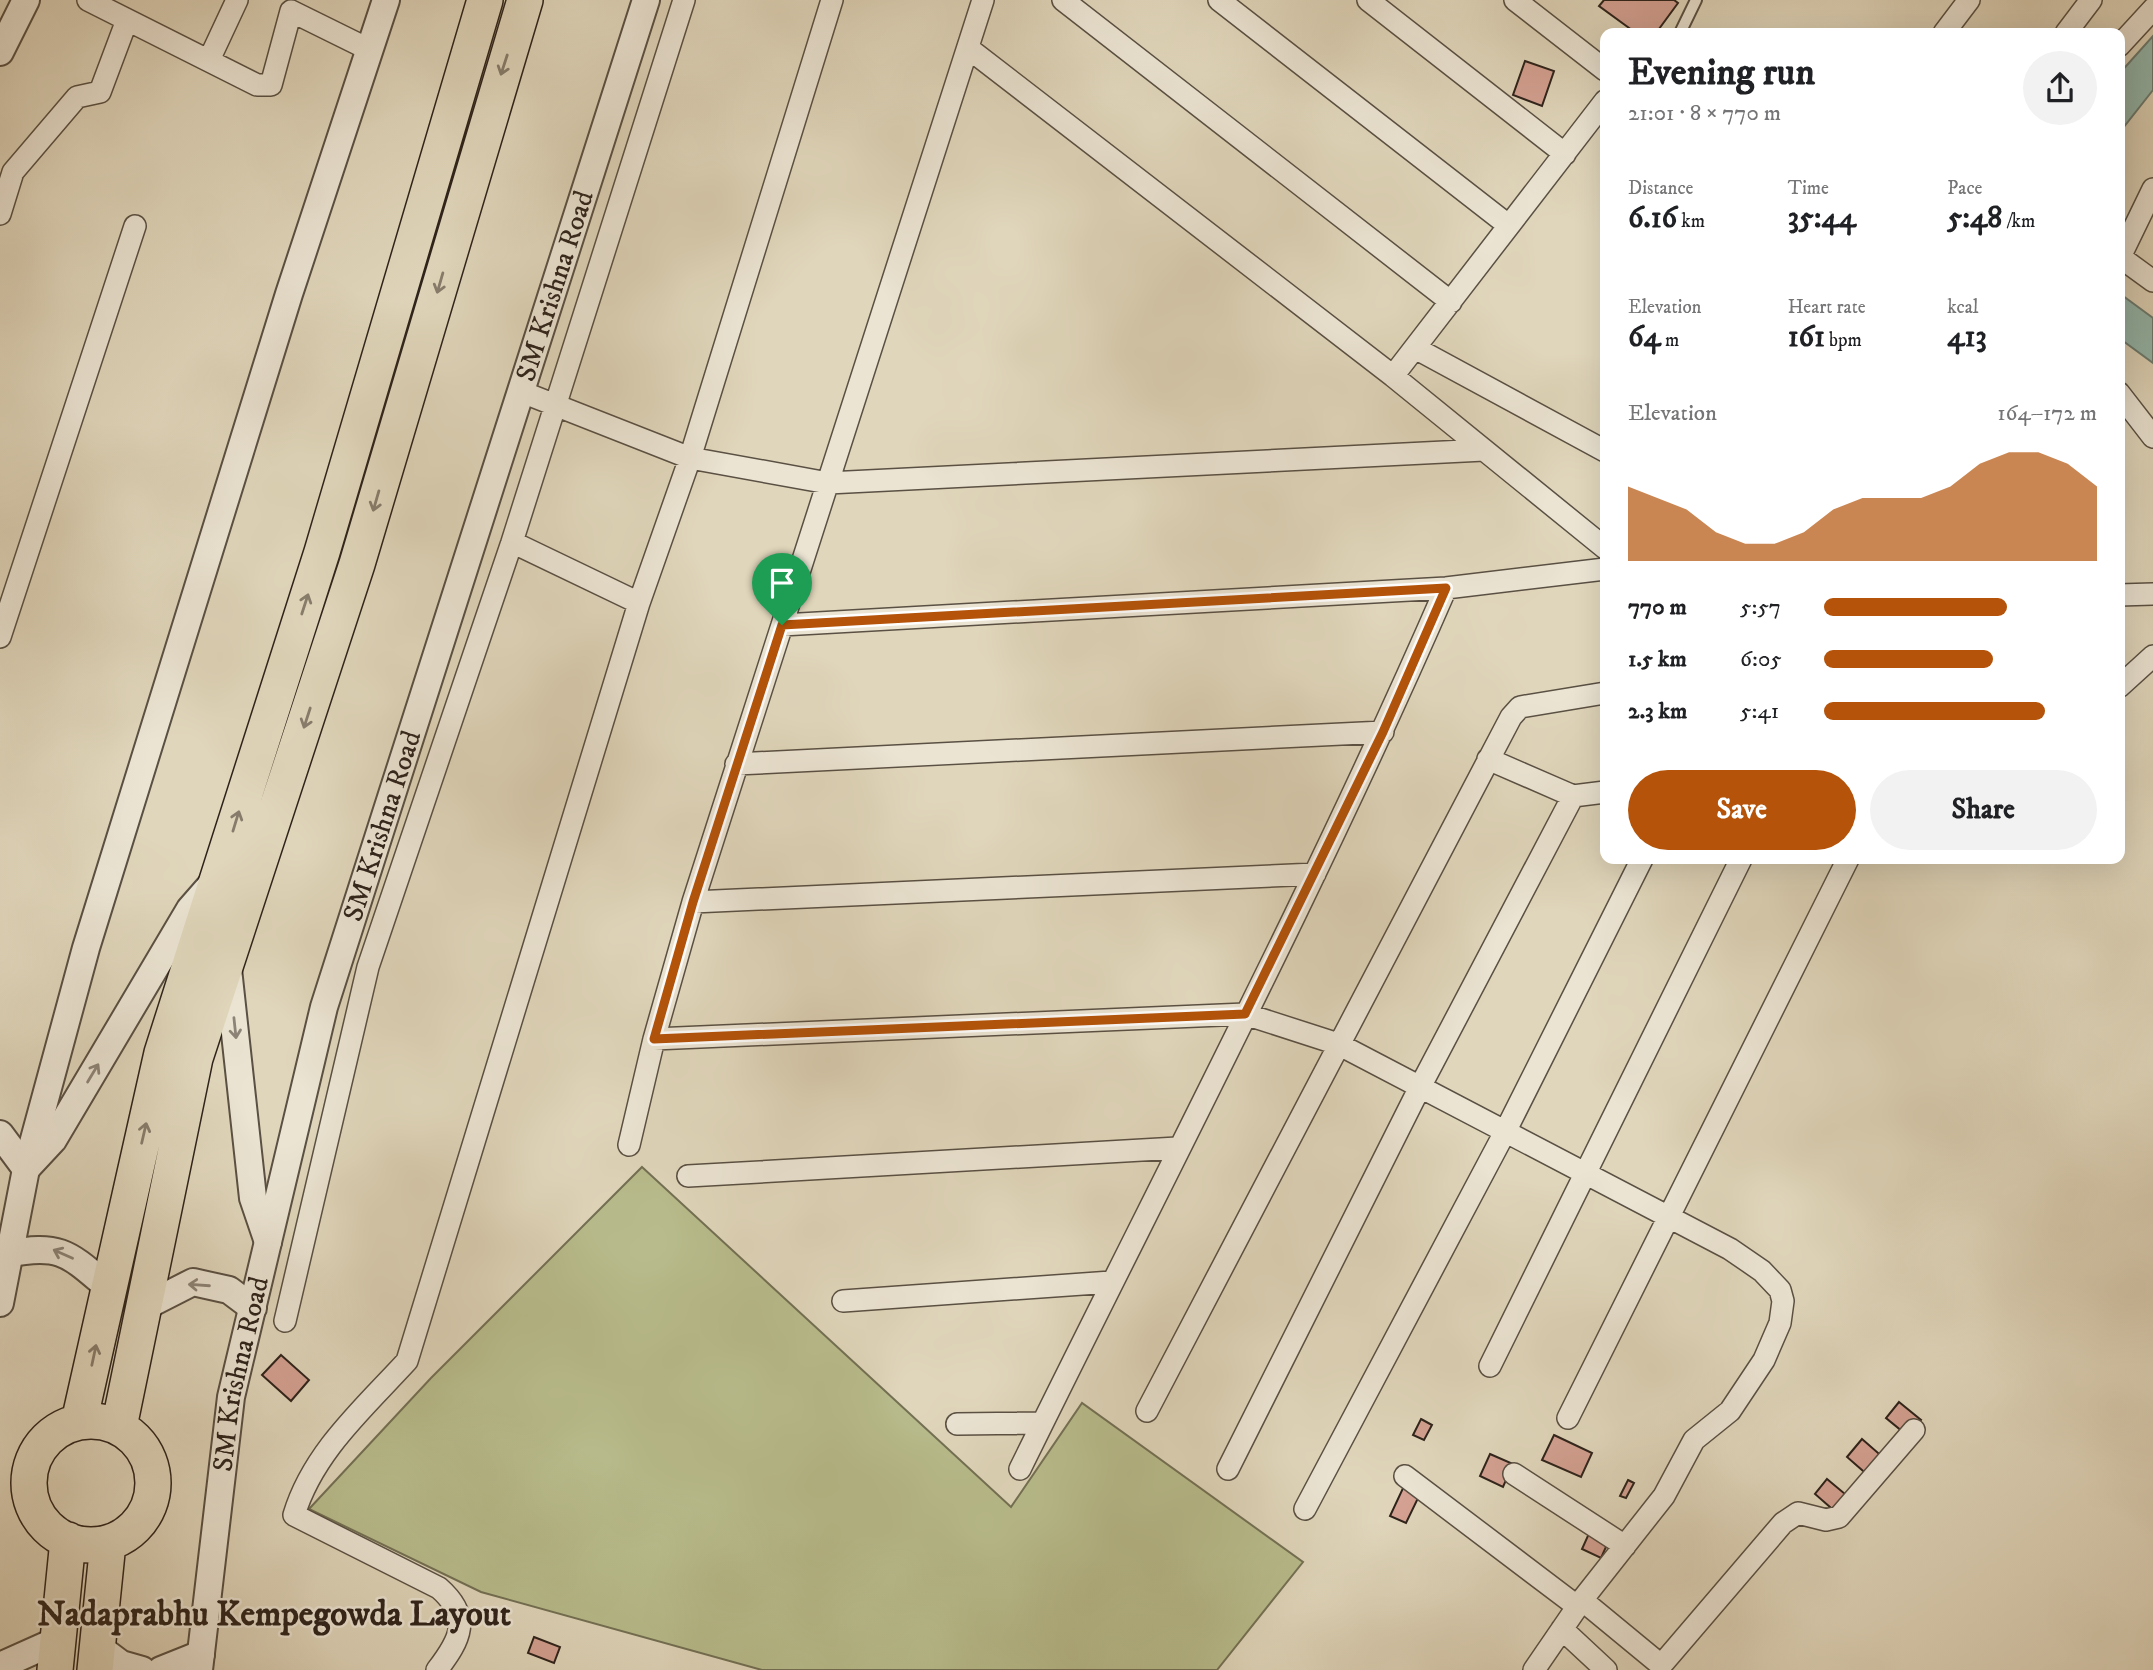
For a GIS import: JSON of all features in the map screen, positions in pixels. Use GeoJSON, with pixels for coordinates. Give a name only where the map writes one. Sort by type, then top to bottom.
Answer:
{"type":"FeatureCollection","features":[{"type":"Feature","properties":{"kind":"highway"},"geometry":{"type":"LineString","coordinates":[[79,1422],[162,1053],[322,552],[485,0]]}},
{"type":"Feature","properties":{"kind":"highway"},"geometry":{"type":"LineString","coordinates":[[120,1427],[195,1058],[357,564],[525,0]]}},
{"type":"Feature","properties":{"kind":"highway"},"geometry":{"type":"LineString","coordinates":[[99,1421],[120,1427],[137,1440],[149,1458],[154,1479],[152,1500],[143,1519],[127,1534],[108,1543],[87,1545],[68,1540],[50,1530],[38,1514],[30,1496],[29,1476],[34,1457],[45,1440],[61,1428],[79,1422],[99,1421]]}},
{"type":"Feature","properties":{"kind":"highway"},"geometry":{"type":"LineString","coordinates":[[57,1655],[68,1540]]}},
{"type":"Feature","properties":{"kind":"highway"},"geometry":{"type":"LineString","coordinates":[[96,1658],[108,1543]]}},
{"type":"Feature","properties":{"kind":"street"},"geometry":{"type":"LineString","coordinates":[[0,52],[26,0]]}},
{"type":"Feature","properties":{"kind":"street"},"geometry":{"type":"LineString","coordinates":[[88,0],[257,85],[271,85],[291,11],[370,50]]}},
{"type":"Feature","properties":{"kind":"street"},"geometry":{"type":"LineString","coordinates":[[209,60],[237,0]]}},
{"type":"Feature","properties":{"kind":"street"},"geometry":{"type":"LineString","coordinates":[[0,1303],[7,1254],[26,1169],[86,948],[289,294],[386,0]]}},
{"type":"Feature","properties":{"kind":"street","name":"SM Krishna Road"},"geometry":{"type":"LineString","coordinates":[[200,1662],[231,1397],[324,1007],[646,0]]}},
{"type":"Feature","properties":{"kind":"street"},"geometry":{"type":"LineString","coordinates":[[285,1321],[368,967],[512,542],[684,0]]}},
{"type":"Feature","properties":{"kind":"street"},"geometry":{"type":"LineString","coordinates":[[437,1670],[454,1648],[460,1632],[452,1600],[439,1588],[294,1515],[302,1490],[330,1444],[407,1361],[639,603],[690,458],[832,0]]}},
{"type":"Feature","properties":{"kind":"street"},"geometry":{"type":"LineString","coordinates":[[629,1145],[654,1039],[693,902],[983,0]]}},
{"type":"Feature","properties":{"kind":"street"},"geometry":{"type":"LineString","coordinates":[[1063,0],[1451,302]]}},
{"type":"Feature","properties":{"kind":"street"},"geometry":{"type":"LineString","coordinates":[[1219,0],[1508,225]]}},
{"type":"Feature","properties":{"kind":"street"},"geometry":{"type":"LineString","coordinates":[[1368,0],[1565,153]]}},
{"type":"Feature","properties":{"kind":"street"},"geometry":{"type":"LineString","coordinates":[[1515,0],[1600,66]]}},
{"type":"Feature","properties":{"kind":"street"},"geometry":{"type":"LineString","coordinates":[[1948,28],[1969,0]]}},
{"type":"Feature","properties":{"kind":"street"},"geometry":{"type":"LineString","coordinates":[[2070,28],[2091,0]]}},
{"type":"Feature","properties":{"kind":"street"},"geometry":{"type":"LineString","coordinates":[[2125,39],[2153,9]]}},
{"type":"Feature","properties":{"kind":"street"},"geometry":{"type":"LineString","coordinates":[[0,214],[13,172],[77,97],[100,92],[127,20]]}},
{"type":"Feature","properties":{"kind":"street"},"geometry":{"type":"LineString","coordinates":[[968,48],[1393,376],[1600,544]]}},
{"type":"Feature","properties":{"kind":"street"},"geometry":{"type":"LineString","coordinates":[[1393,376],[1600,108]]}},
{"type":"Feature","properties":{"kind":"street"},"geometry":{"type":"LineString","coordinates":[[2125,247],[2153,189]]}},
{"type":"Feature","properties":{"kind":"street"},"geometry":{"type":"LineString","coordinates":[[0,637],[6,599],[135,226]]}},
{"type":"Feature","properties":{"kind":"street"},"geometry":{"type":"LineString","coordinates":[[2125,261],[2153,281]]}},
{"type":"Feature","properties":{"kind":"street"},"geometry":{"type":"LineString","coordinates":[[1415,348],[1600,448]]}},
{"type":"Feature","properties":{"kind":"street"},"geometry":{"type":"LineString","coordinates":[[522,392],[690,458],[828,483],[1484,450]]}},
{"type":"Feature","properties":{"kind":"street"},"geometry":{"type":"LineString","coordinates":[[2125,401],[2153,437]]}},
{"type":"Feature","properties":{"kind":"street"},"geometry":{"type":"LineString","coordinates":[[512,542],[639,603]]}},
{"type":"Feature","properties":{"kind":"street"},"geometry":{"type":"LineString","coordinates":[[782,625],[1446,588],[1600,570]]}},
{"type":"Feature","properties":{"kind":"street"},"geometry":{"type":"LineString","coordinates":[[1020,1469],[1315,874],[1383,732],[1446,588]]}},
{"type":"Feature","properties":{"kind":"street"},"geometry":{"type":"LineString","coordinates":[[2125,595],[2153,594]]}},
{"type":"Feature","properties":{"kind":"street"},"geometry":{"type":"LineString","coordinates":[[2125,682],[2153,656]]}},
{"type":"Feature","properties":{"kind":"street"},"geometry":{"type":"LineString","coordinates":[[1147,1411],[1505,725],[1520,707],[1600,694]]}},
{"type":"Feature","properties":{"kind":"street"},"geometry":{"type":"LineString","coordinates":[[736,764],[1383,732]]}},
{"type":"Feature","properties":{"kind":"street"},"geometry":{"type":"LineString","coordinates":[[1488,760],[1573,796],[1600,793]]}},
{"type":"Feature","properties":{"kind":"street"},"geometry":{"type":"LineString","coordinates":[[1228,1469],[1420,1087],[1573,796]]}},
{"type":"Feature","properties":{"kind":"street"},"geometry":{"type":"LineString","coordinates":[[1305,1509],[1505,1132],[1639,864]]}},
{"type":"Feature","properties":{"kind":"street"},"geometry":{"type":"LineString","coordinates":[[1489,1366],[1587,1175],[1739,864]]}},
{"type":"Feature","properties":{"kind":"street"},"geometry":{"type":"LineString","coordinates":[[1568,1418],[1846,864]]}},
{"type":"Feature","properties":{"kind":"street"},"geometry":{"type":"LineString","coordinates":[[693,902],[1315,874]]}},
{"type":"Feature","properties":{"kind":"street"},"geometry":{"type":"LineString","coordinates":[[26,1169],[53,1140],[190,908],[220,875]]}},
{"type":"Feature","properties":{"kind":"street"},"geometry":{"type":"LineString","coordinates":[[227,961],[253,1198],[268,1243]]}},
{"type":"Feature","properties":{"kind":"street"},"geometry":{"type":"LineString","coordinates":[[654,1039],[1245,1014],[1338,1044],[1730,1249],[1762,1271],[1780,1290],[1783,1301],[1780,1323],[1748,1386],[1730,1411],[1694,1440],[1664,1496],[1580,1603],[1535,1670]]}},
{"type":"Feature","properties":{"kind":"street"},"geometry":{"type":"LineString","coordinates":[[0,1134],[26,1169]]}},
{"type":"Feature","properties":{"kind":"street"},"geometry":{"type":"LineString","coordinates":[[688,1176],[1177,1148]]}},
{"type":"Feature","properties":{"kind":"street"},"geometry":{"type":"LineString","coordinates":[[7,1254],[38,1248],[54,1250],[76,1260],[109,1288]]}},
{"type":"Feature","properties":{"kind":"street"},"geometry":{"type":"LineString","coordinates":[[144,1307],[193,1282],[229,1290],[253,1308]]}},
{"type":"Feature","properties":{"kind":"street"},"geometry":{"type":"LineString","coordinates":[[843,1301],[1111,1282]]}},
{"type":"Feature","properties":{"kind":"street"},"geometry":{"type":"LineString","coordinates":[[957,1424],[1042,1423]]}},
{"type":"Feature","properties":{"kind":"street"},"geometry":{"type":"LineString","coordinates":[[1405,1476],[1656,1661],[1664,1662],[1783,1523],[1798,1513],[1826,1520],[1839,1517],[1914,1430]]}},
{"type":"Feature","properties":{"kind":"street"},"geometry":{"type":"LineString","coordinates":[[1514,1474],[1625,1546]]}},
{"type":"Feature","properties":{"kind":"street"},"geometry":{"type":"LineString","coordinates":[[1562,1629],[1606,1670]]}},
{"type":"Feature","properties":{"kind":"street"},"geometry":{"type":"LineString","coordinates":[[0,1666],[57,1655]]}},
{"type":"Feature","properties":{"kind":"street"},"geometry":{"type":"LineString","coordinates":[[96,1658],[142,1670]]}},
{"type":"Feature","properties":{"kind":"street"},"geometry":{"type":"LineString","coordinates":[[161,1670],[200,1662]]}},
{"type":"Feature","properties":{"kind":"lane"},"geometry":{"type":"LineString","coordinates":[[1682,28],[1696,0]]}},
{"type":"Feature","properties":{"kind":"green space"},"geometry":{"type":"Polygon","coordinates":[[[642,1167],[1011,1507],[1082,1403],[1303,1562],[1217,1670],[762,1670],[481,1592],[309,1509],[431,1378],[642,1167]]]}},
{"type":"Feature","properties":{"kind":"water"},"geometry":{"type":"Polygon","coordinates":[[[2153,36],[2153,90],[2125,125],[2125,67],[2153,36]]]}},
{"type":"Feature","properties":{"kind":"water"},"geometry":{"type":"Polygon","coordinates":[[[2125,297],[2153,318],[2153,363],[2125,342],[2125,297]]]}},
{"type":"Feature","properties":{"kind":"building"},"geometry":{"type":"Polygon","coordinates":[[[1604,0],[1674,0],[1678,3],[1660,28],[1629,28],[1599,6],[1604,0]]]}},
{"type":"Feature","properties":{"kind":"building"},"geometry":{"type":"Polygon","coordinates":[[[1525,61],[1554,71],[1542,106],[1513,95],[1525,61]]]}},
{"type":"Feature","properties":{"kind":"building"},"geometry":{"type":"Polygon","coordinates":[[[281,1355],[309,1380],[291,1401],[262,1375],[281,1355]]]}},
{"type":"Feature","properties":{"kind":"building"},"geometry":{"type":"Polygon","coordinates":[[[1899,1402],[1921,1420],[1908,1436],[1886,1418],[1899,1402]]]}},
{"type":"Feature","properties":{"kind":"building"},"geometry":{"type":"Polygon","coordinates":[[[1421,1419],[1432,1425],[1424,1440],[1413,1435],[1421,1419]]]}},
{"type":"Feature","properties":{"kind":"building"},"geometry":{"type":"Polygon","coordinates":[[[1554,1435],[1592,1453],[1581,1477],[1542,1460],[1554,1435]]]}},
{"type":"Feature","properties":{"kind":"building"},"geometry":{"type":"Polygon","coordinates":[[[1862,1439],[1885,1459],[1870,1477],[1847,1457],[1862,1439]]]}},
{"type":"Feature","properties":{"kind":"building"},"geometry":{"type":"Polygon","coordinates":[[[1490,1454],[1513,1464],[1503,1487],[1480,1476],[1490,1454]]]}},
{"type":"Feature","properties":{"kind":"building"},"geometry":{"type":"Polygon","coordinates":[[[1827,1479],[1851,1499],[1838,1514],[1815,1494],[1827,1479]]]}},
{"type":"Feature","properties":{"kind":"building"},"geometry":{"type":"Polygon","coordinates":[[[1628,1480],[1634,1483],[1626,1498],[1620,1496],[1628,1480]]]}},
{"type":"Feature","properties":{"kind":"building"},"geometry":{"type":"Polygon","coordinates":[[[1404,1486],[1420,1494],[1406,1523],[1390,1516],[1404,1486]]]}},
{"type":"Feature","properties":{"kind":"building"},"geometry":{"type":"Polygon","coordinates":[[[1591,1529],[1610,1538],[1601,1558],[1582,1549],[1591,1529]]]}},
{"type":"Feature","properties":{"kind":"building"},"geometry":{"type":"Polygon","coordinates":[[[534,1637],[560,1647],[554,1663],[528,1653],[534,1637]]]}},
{"type":"Feature","properties":{"kind":"district","name":"Nadaprabhu Kempegowda Layout"},"geometry":{"type":"Point","coordinates":[274,1615]}},
{"type":"Feature","properties":{"kind":"route"},"geometry":{"type":"LineString","coordinates":[[1446,588],[1383,732],[1245,1014],[654,1039],[693,902],[782,625],[1446,588]]}}]}
